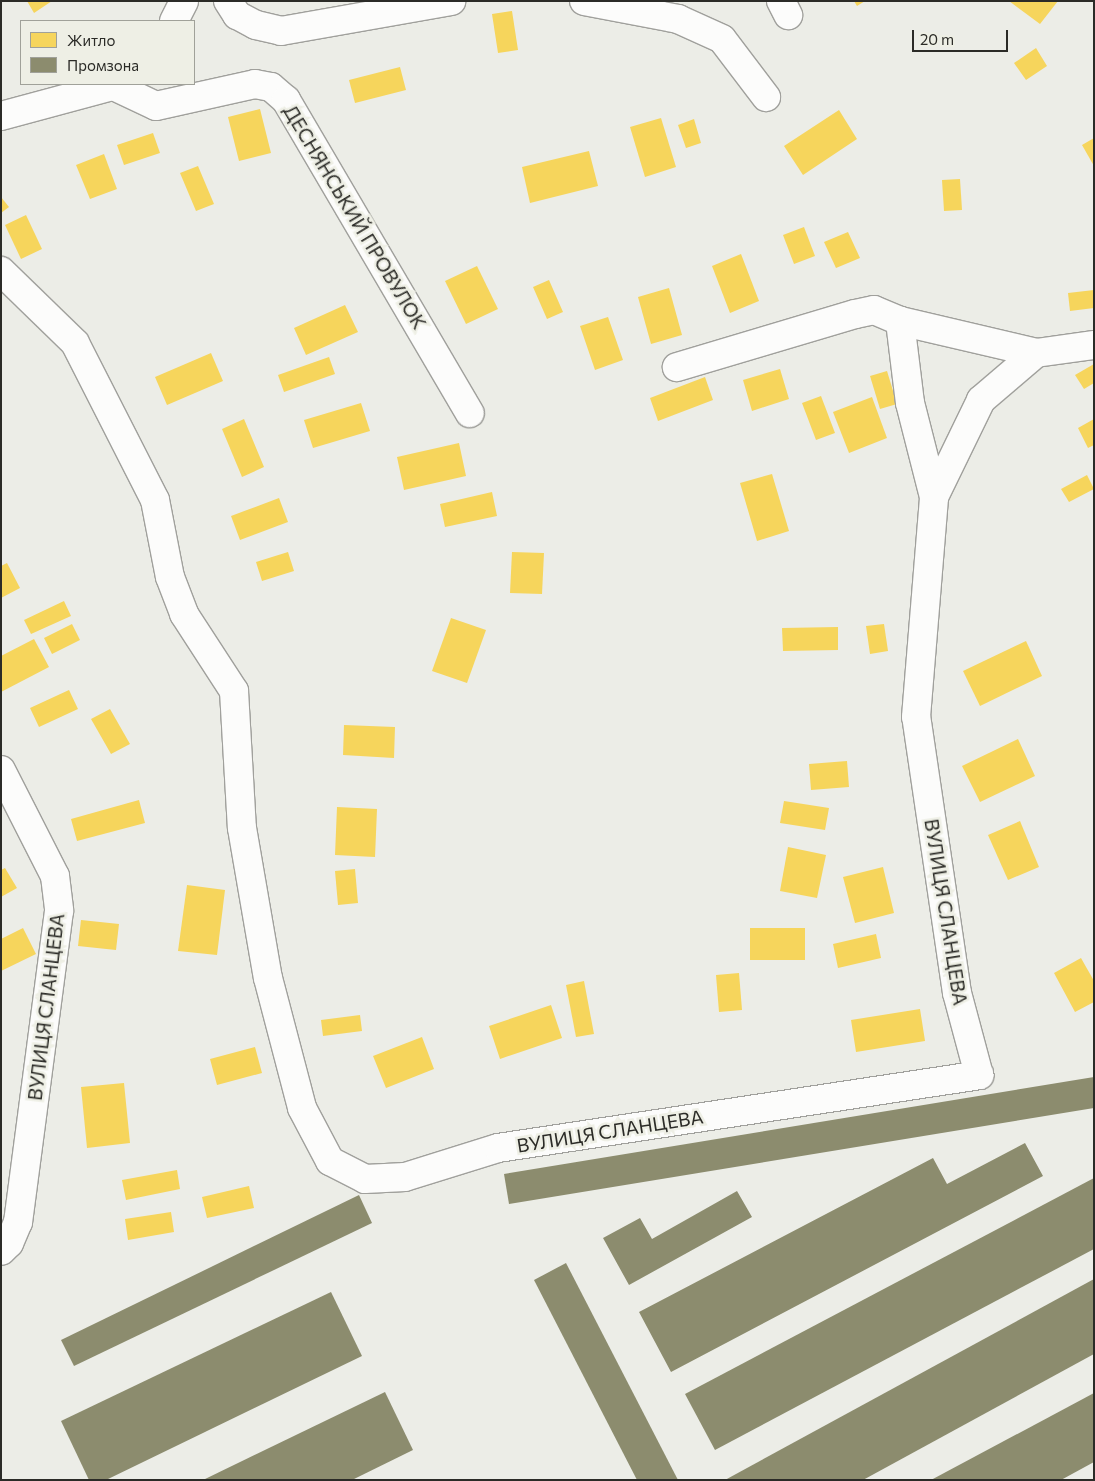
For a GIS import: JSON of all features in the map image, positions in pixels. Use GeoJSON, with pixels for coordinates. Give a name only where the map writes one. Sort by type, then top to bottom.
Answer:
{"type":"FeatureCollection","features":[{"type":"Feature","properties":{"kind":"street"},"geometry":{"type":"LineString","coordinates":[[228,1],[237,15],[256,26],[281,31],[451,1]]}},
{"type":"Feature","properties":{"kind":"street"},"geometry":{"type":"LineString","coordinates":[[584,1],[678,19],[722,39],[766,97]]}},
{"type":"Feature","properties":{"kind":"street","name":"ДЕСНЯНСЬКИЙ ПРОВУЛОК"},"geometry":{"type":"LineString","coordinates":[[118,85],[156,106],[255,84],[271,87],[286,100],[470,413]]}},
{"type":"Feature","properties":{"kind":"street"},"geometry":{"type":"LineString","coordinates":[[1,116],[118,85]]}},
{"type":"Feature","properties":{"kind":"street","name":"ВУЛИЦЯ СЛАНЦЕВА"},"geometry":{"type":"LineString","coordinates":[[1,270],[75,344],[155,500],[170,577],[184,614],[234,691],[242,828],[268,978],[302,1108],[330,1160],[365,1178],[405,1178],[498,1148],[979,1075],[957,993],[916,717],[934,498],[910,403],[900,321]]}},
{"type":"Feature","properties":{"kind":"street"},"geometry":{"type":"LineString","coordinates":[[677,367],[874,310],[900,321],[1036,353],[1094,345]]}},
{"type":"Feature","properties":{"kind":"street"},"geometry":{"type":"LineString","coordinates":[[934,498],[980,400],[1036,353]]}},
{"type":"Feature","properties":{"kind":"street","name":"ВУЛИЦЯ СЛАНЦЕВА"},"geometry":{"type":"LineString","coordinates":[[1,770],[55,876],[59,911],[18,1222],[9,1243],[1,1251]]}},
{"type":"Feature","properties":{"kind":"building: Житло"},"geometry":{"type":"Polygon","coordinates":[[[27,1],[52,1],[34,13],[27,1]]]}},
{"type":"Feature","properties":{"kind":"building: Житло"},"geometry":{"type":"Polygon","coordinates":[[[854,1],[865,1],[857,6],[854,1]]]}},
{"type":"Feature","properties":{"kind":"building: Житло"},"geometry":{"type":"Polygon","coordinates":[[[1009,1],[1058,1],[1040,24],[1009,1]]]}},
{"type":"Feature","properties":{"kind":"building: Житло"},"geometry":{"type":"Polygon","coordinates":[[[512,11],[518,50],[498,53],[492,14],[512,11]]]}},
{"type":"Feature","properties":{"kind":"building: Житло"},"geometry":{"type":"Polygon","coordinates":[[[1036,48],[1047,66],[1026,80],[1014,63],[1036,48]]]}},
{"type":"Feature","properties":{"kind":"building: Житло"},"geometry":{"type":"Polygon","coordinates":[[[400,67],[406,90],[355,103],[349,80],[400,67]]]}},
{"type":"Feature","properties":{"kind":"building: Житло"},"geometry":{"type":"Polygon","coordinates":[[[260,109],[271,153],[239,161],[228,117],[260,109]]]}},
{"type":"Feature","properties":{"kind":"building: Житло"},"geometry":{"type":"Polygon","coordinates":[[[839,110],[857,139],[803,175],[784,146],[839,110]]]}},
{"type":"Feature","properties":{"kind":"building: Житло"},"geometry":{"type":"Polygon","coordinates":[[[661,118],[676,167],[645,177],[630,127],[661,118]]]}},
{"type":"Feature","properties":{"kind":"building: Житло"},"geometry":{"type":"Polygon","coordinates":[[[694,119],[701,143],[686,148],[678,125],[694,119]]]}},
{"type":"Feature","properties":{"kind":"building: Житло"},"geometry":{"type":"Polygon","coordinates":[[[153,133],[160,153],[124,165],[117,145],[153,133]]]}},
{"type":"Feature","properties":{"kind":"building: Житло"},"geometry":{"type":"Polygon","coordinates":[[[1094,138],[1094,166],[1082,145],[1094,138]]]}},
{"type":"Feature","properties":{"kind":"building: Житло"},"geometry":{"type":"Polygon","coordinates":[[[589,151],[598,186],[530,203],[522,167],[589,151]]]}},
{"type":"Feature","properties":{"kind":"building: Житло"},"geometry":{"type":"Polygon","coordinates":[[[104,154],[117,189],[90,199],[76,165],[104,154]]]}},
{"type":"Feature","properties":{"kind":"building: Житло"},"geometry":{"type":"Polygon","coordinates":[[[198,166],[214,204],[196,211],[180,173],[198,166]]]}},
{"type":"Feature","properties":{"kind":"building: Житло"},"geometry":{"type":"Polygon","coordinates":[[[960,179],[962,210],[944,211],[942,180],[960,179]]]}},
{"type":"Feature","properties":{"kind":"building: Житло"},"geometry":{"type":"Polygon","coordinates":[[[1,197],[9,207],[1,213],[1,197]]]}},
{"type":"Feature","properties":{"kind":"building: Житло"},"geometry":{"type":"Polygon","coordinates":[[[26,215],[42,249],[21,259],[5,225],[26,215]]]}},
{"type":"Feature","properties":{"kind":"building: Житло"},"geometry":{"type":"Polygon","coordinates":[[[804,227],[815,256],[794,264],[783,235],[804,227]]]}},
{"type":"Feature","properties":{"kind":"building: Житло"},"geometry":{"type":"Polygon","coordinates":[[[848,232],[860,258],[836,268],[824,242],[848,232]]]}},
{"type":"Feature","properties":{"kind":"building: Житло"},"geometry":{"type":"Polygon","coordinates":[[[741,254],[759,301],[730,313],[712,266],[741,254]]]}},
{"type":"Feature","properties":{"kind":"building: Житло"},"geometry":{"type":"Polygon","coordinates":[[[477,266],[498,309],[466,324],[445,281],[477,266]]]}},
{"type":"Feature","properties":{"kind":"building: Житло"},"geometry":{"type":"Polygon","coordinates":[[[549,280],[563,312],[547,319],[533,287],[549,280]]]}},
{"type":"Feature","properties":{"kind":"building: Житло"},"geometry":{"type":"Polygon","coordinates":[[[669,288],[682,335],[651,344],[638,297],[669,288]]]}},
{"type":"Feature","properties":{"kind":"building: Житло"},"geometry":{"type":"Polygon","coordinates":[[[1094,290],[1094,308],[1070,311],[1068,293],[1094,290]]]}},
{"type":"Feature","properties":{"kind":"building: Житло"},"geometry":{"type":"Polygon","coordinates":[[[345,305],[358,332],[306,355],[294,328],[345,305]]]}},
{"type":"Feature","properties":{"kind":"building: Житло"},"geometry":{"type":"Polygon","coordinates":[[[608,317],[623,360],[595,370],[580,326],[608,317]]]}},
{"type":"Feature","properties":{"kind":"building: Житло"},"geometry":{"type":"Polygon","coordinates":[[[211,353],[223,381],[167,405],[155,377],[211,353]]]}},
{"type":"Feature","properties":{"kind":"building: Житло"},"geometry":{"type":"Polygon","coordinates":[[[329,357],[335,374],[284,392],[278,375],[329,357]]]}},
{"type":"Feature","properties":{"kind":"building: Житло"},"geometry":{"type":"Polygon","coordinates":[[[1094,364],[1094,383],[1084,389],[1075,375],[1094,364]]]}},
{"type":"Feature","properties":{"kind":"building: Житло"},"geometry":{"type":"Polygon","coordinates":[[[780,369],[789,399],[752,411],[743,380],[780,369]]]}},
{"type":"Feature","properties":{"kind":"building: Житло"},"geometry":{"type":"Polygon","coordinates":[[[887,371],[897,404],[880,409],[870,376],[887,371]]]}},
{"type":"Feature","properties":{"kind":"building: Житло"},"geometry":{"type":"Polygon","coordinates":[[[705,377],[713,400],[658,421],[650,398],[705,377]]]}},
{"type":"Feature","properties":{"kind":"building: Житло"},"geometry":{"type":"Polygon","coordinates":[[[821,396],[835,433],[816,440],[802,403],[821,396]]]}},
{"type":"Feature","properties":{"kind":"building: Житло"},"geometry":{"type":"Polygon","coordinates":[[[872,397],[887,438],[849,453],[833,412],[872,397]]]}},
{"type":"Feature","properties":{"kind":"building: Житло"},"geometry":{"type":"Polygon","coordinates":[[[361,403],[370,431],[313,448],[304,420],[361,403]]]}},
{"type":"Feature","properties":{"kind":"building: Житло"},"geometry":{"type":"Polygon","coordinates":[[[244,419],[264,467],[242,477],[222,429],[244,419]]]}},
{"type":"Feature","properties":{"kind":"building: Житло"},"geometry":{"type":"Polygon","coordinates":[[[1094,419],[1094,445],[1088,448],[1078,428],[1094,419]]]}},
{"type":"Feature","properties":{"kind":"building: Житло"},"geometry":{"type":"Polygon","coordinates":[[[459,443],[466,476],[404,490],[397,457],[459,443]]]}},
{"type":"Feature","properties":{"kind":"building: Житло"},"geometry":{"type":"Polygon","coordinates":[[[772,474],[789,531],[757,541],[740,483],[772,474]]]}},
{"type":"Feature","properties":{"kind":"building: Житло"},"geometry":{"type":"Polygon","coordinates":[[[1087,475],[1094,489],[1069,502],[1061,489],[1087,475]]]}},
{"type":"Feature","properties":{"kind":"building: Житло"},"geometry":{"type":"Polygon","coordinates":[[[492,492],[497,516],[445,527],[440,504],[492,492]]]}},
{"type":"Feature","properties":{"kind":"building: Житло"},"geometry":{"type":"Polygon","coordinates":[[[279,498],[288,522],[240,540],[231,516],[279,498]]]}},
{"type":"Feature","properties":{"kind":"building: Житло"},"geometry":{"type":"Polygon","coordinates":[[[288,552],[294,571],[262,581],[256,562],[288,552]]]}},
{"type":"Feature","properties":{"kind":"building: Житло"},"geometry":{"type":"Polygon","coordinates":[[[512,552],[544,553],[542,594],[510,593],[512,552]]]}},
{"type":"Feature","properties":{"kind":"building: Житло"},"geometry":{"type":"Polygon","coordinates":[[[7,563],[20,588],[1,598],[1,566],[7,563]]]}},
{"type":"Feature","properties":{"kind":"building: Житло"},"geometry":{"type":"Polygon","coordinates":[[[64,601],[71,616],[31,634],[24,620],[64,601]]]}},
{"type":"Feature","properties":{"kind":"building: Житло"},"geometry":{"type":"Polygon","coordinates":[[[451,618],[486,630],[467,683],[432,671],[451,618]]]}},
{"type":"Feature","properties":{"kind":"building: Житло"},"geometry":{"type":"Polygon","coordinates":[[[72,624],[80,640],[52,654],[44,638],[72,624]]]}},
{"type":"Feature","properties":{"kind":"building: Житло"},"geometry":{"type":"Polygon","coordinates":[[[884,624],[888,651],[870,654],[866,626],[884,624]]]}},
{"type":"Feature","properties":{"kind":"building: Житло"},"geometry":{"type":"Polygon","coordinates":[[[838,627],[838,650],[783,651],[782,628],[838,627]]]}},
{"type":"Feature","properties":{"kind":"building: Житло"},"geometry":{"type":"Polygon","coordinates":[[[34,639],[49,667],[1,692],[1,656],[34,639]]]}},
{"type":"Feature","properties":{"kind":"building: Житло"},"geometry":{"type":"Polygon","coordinates":[[[1026,641],[1042,676],[980,706],[963,671],[1026,641]]]}},
{"type":"Feature","properties":{"kind":"building: Житло"},"geometry":{"type":"Polygon","coordinates":[[[69,690],[78,709],[39,727],[30,708],[69,690]]]}},
{"type":"Feature","properties":{"kind":"building: Житло"},"geometry":{"type":"Polygon","coordinates":[[[110,709],[130,744],[111,754],[91,719],[110,709]]]}},
{"type":"Feature","properties":{"kind":"building: Житло"},"geometry":{"type":"Polygon","coordinates":[[[344,725],[395,727],[394,758],[343,755],[344,725]]]}},
{"type":"Feature","properties":{"kind":"building: Житло"},"geometry":{"type":"Polygon","coordinates":[[[1018,739],[1035,776],[980,802],[962,766],[1018,739]]]}},
{"type":"Feature","properties":{"kind":"building: Житло"},"geometry":{"type":"Polygon","coordinates":[[[847,761],[849,787],[811,790],[809,764],[847,761]]]}},
{"type":"Feature","properties":{"kind":"building: Житло"},"geometry":{"type":"Polygon","coordinates":[[[139,800],[145,823],[77,841],[71,819],[139,800]]]}},
{"type":"Feature","properties":{"kind":"building: Житло"},"geometry":{"type":"Polygon","coordinates":[[[784,801],[829,808],[825,830],[780,823],[784,801]]]}},
{"type":"Feature","properties":{"kind":"building: Житло"},"geometry":{"type":"Polygon","coordinates":[[[337,807],[377,809],[375,857],[335,855],[337,807]]]}},
{"type":"Feature","properties":{"kind":"building: Житло"},"geometry":{"type":"Polygon","coordinates":[[[1020,821],[1039,867],[1008,880],[988,835],[1020,821]]]}},
{"type":"Feature","properties":{"kind":"building: Житло"},"geometry":{"type":"Polygon","coordinates":[[[788,847],[826,855],[817,898],[780,891],[788,847]]]}},
{"type":"Feature","properties":{"kind":"building: Житло"},"geometry":{"type":"Polygon","coordinates":[[[883,867],[894,913],[855,923],[843,877],[883,867]]]}},
{"type":"Feature","properties":{"kind":"building: Житло"},"geometry":{"type":"Polygon","coordinates":[[[5,868],[17,888],[1,897],[1,870],[5,868]]]}},
{"type":"Feature","properties":{"kind":"building: Житло"},"geometry":{"type":"Polygon","coordinates":[[[355,869],[358,903],[338,905],[335,871],[355,869]]]}},
{"type":"Feature","properties":{"kind":"building: Житло"},"geometry":{"type":"Polygon","coordinates":[[[187,885],[225,890],[217,955],[178,951],[187,885]]]}},
{"type":"Feature","properties":{"kind":"building: Житло"},"geometry":{"type":"Polygon","coordinates":[[[81,920],[119,924],[116,950],[78,946],[81,920]]]}},
{"type":"Feature","properties":{"kind":"building: Житло"},"geometry":{"type":"Polygon","coordinates":[[[23,928],[36,954],[1,971],[1,939],[23,928]]]}},
{"type":"Feature","properties":{"kind":"building: Житло"},"geometry":{"type":"Polygon","coordinates":[[[750,928],[805,928],[805,960],[750,960],[750,928]]]}},
{"type":"Feature","properties":{"kind":"building: Житло"},"geometry":{"type":"Polygon","coordinates":[[[876,934],[881,958],[838,968],[833,944],[876,934]]]}},
{"type":"Feature","properties":{"kind":"building: Житло"},"geometry":{"type":"Polygon","coordinates":[[[1081,958],[1094,981],[1094,1002],[1075,1012],[1054,973],[1081,958]]]}},
{"type":"Feature","properties":{"kind":"building: Житло"},"geometry":{"type":"Polygon","coordinates":[[[739,973],[742,1010],[719,1012],[716,975],[739,973]]]}},
{"type":"Feature","properties":{"kind":"building: Житло"},"geometry":{"type":"Polygon","coordinates":[[[584,981],[594,1034],[576,1037],[566,985],[584,981]]]}},
{"type":"Feature","properties":{"kind":"building: Житло"},"geometry":{"type":"Polygon","coordinates":[[[551,1005],[562,1038],[500,1059],[489,1026],[551,1005]]]}},
{"type":"Feature","properties":{"kind":"building: Житло"},"geometry":{"type":"Polygon","coordinates":[[[920,1009],[925,1041],[856,1052],[851,1020],[920,1009]]]}},
{"type":"Feature","properties":{"kind":"building: Житло"},"geometry":{"type":"Polygon","coordinates":[[[360,1015],[362,1031],[323,1036],[321,1020],[360,1015]]]}},
{"type":"Feature","properties":{"kind":"building: Житло"},"geometry":{"type":"Polygon","coordinates":[[[422,1037],[434,1069],[386,1088],[373,1056],[422,1037]]]}},
{"type":"Feature","properties":{"kind":"building: Житло"},"geometry":{"type":"Polygon","coordinates":[[[255,1047],[262,1073],[217,1085],[210,1059],[255,1047]]]}},
{"type":"Feature","properties":{"kind":"building: Житло"},"geometry":{"type":"Polygon","coordinates":[[[124,1083],[130,1143],[87,1148],[81,1087],[124,1083]]]}},
{"type":"Feature","properties":{"kind":"building: Житло"},"geometry":{"type":"Polygon","coordinates":[[[177,1170],[180,1189],[126,1200],[122,1180],[177,1170]]]}},
{"type":"Feature","properties":{"kind":"building: Житло"},"geometry":{"type":"Polygon","coordinates":[[[249,1186],[254,1208],[207,1218],[202,1197],[249,1186]]]}},
{"type":"Feature","properties":{"kind":"building: Житло"},"geometry":{"type":"Polygon","coordinates":[[[171,1212],[174,1232],[128,1240],[125,1219],[171,1212]]]}},
{"type":"Feature","properties":{"kind":"building: Промзона"},"geometry":{"type":"Polygon","coordinates":[[[1094,1077],[1094,1108],[509,1204],[504,1174],[1094,1077]]]}},
{"type":"Feature","properties":{"kind":"building: Промзона"},"geometry":{"type":"Polygon","coordinates":[[[1025,1143],[1043,1176],[671,1372],[639,1312],[933,1158],[947,1184],[1025,1143]]]}},
{"type":"Feature","properties":{"kind":"building: Промзона"},"geometry":{"type":"Polygon","coordinates":[[[1094,1178],[1094,1249],[715,1450],[685,1394],[1094,1178]]]}},
{"type":"Feature","properties":{"kind":"building: Промзона"},"geometry":{"type":"Polygon","coordinates":[[[737,1191],[752,1217],[629,1285],[603,1238],[640,1218],[652,1239],[737,1191]]]}},
{"type":"Feature","properties":{"kind":"building: Промзона"},"geometry":{"type":"Polygon","coordinates":[[[359,1195],[372,1223],[74,1366],[61,1340],[359,1195]]]}},
{"type":"Feature","properties":{"kind":"building: Промзона"},"geometry":{"type":"Polygon","coordinates":[[[566,1263],[678,1480],[637,1480],[534,1280],[566,1263]]]}},
{"type":"Feature","properties":{"kind":"building: Промзона"},"geometry":{"type":"Polygon","coordinates":[[[1094,1279],[1094,1354],[863,1480],[725,1480],[1094,1279]]]}},
{"type":"Feature","properties":{"kind":"building: Промзона"},"geometry":{"type":"Polygon","coordinates":[[[331,1292],[362,1356],[106,1480],[89,1480],[61,1421],[331,1292]]]}},
{"type":"Feature","properties":{"kind":"building: Промзона"},"geometry":{"type":"Polygon","coordinates":[[[385,1392],[413,1450],[352,1480],[203,1480],[385,1392]]]}},
{"type":"Feature","properties":{"kind":"building: Промзона"},"geometry":{"type":"Polygon","coordinates":[[[1094,1393],[1094,1462],[1061,1480],[931,1480],[1094,1393]]]}}]}
